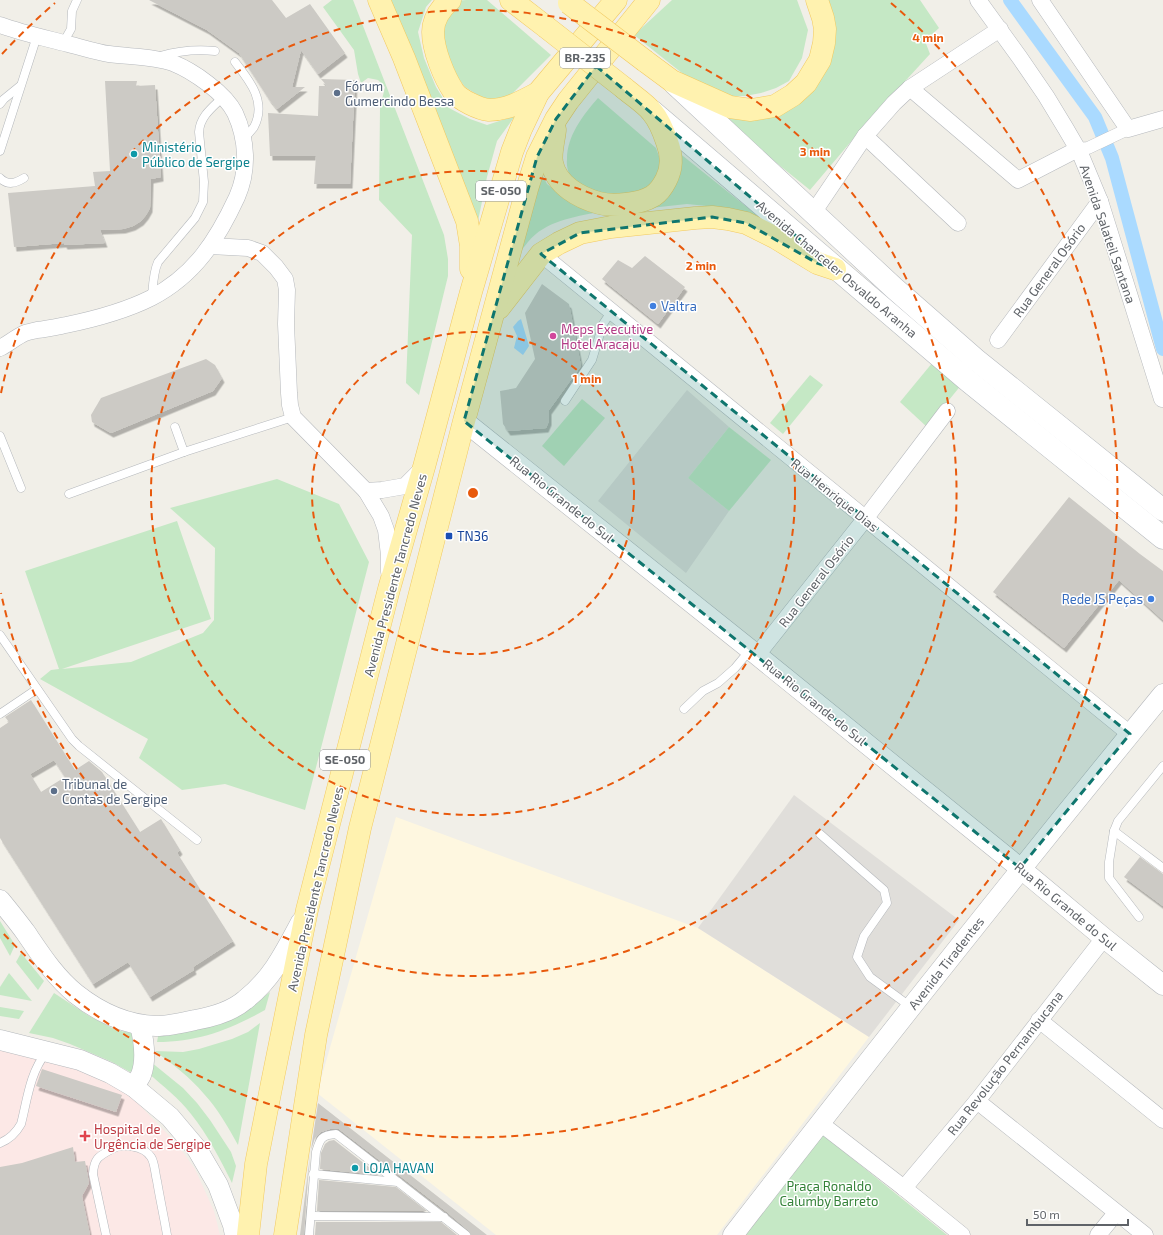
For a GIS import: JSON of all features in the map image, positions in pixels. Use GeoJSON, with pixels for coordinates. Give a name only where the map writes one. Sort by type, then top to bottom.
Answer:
{"type":"FeatureCollection","features":[{"type":"Feature","properties":{"kind":"main road"},"geometry":{"type":"LineString","coordinates":[[379,0],[407,65],[467,221],[471,246],[471,292]]}},
{"type":"Feature","properties":{"kind":"main road"},"geometry":{"type":"LineString","coordinates":[[450,0],[440,11],[435,21],[433,31],[438,57],[445,75],[455,93],[468,103],[488,110],[502,109],[514,105],[538,93]]}},
{"type":"Feature","properties":{"kind":"main road","name":"Avenida Chanceler Osvaldo Aranha"},"geometry":{"type":"LineString","coordinates":[[511,0],[624,88],[967,380],[1163,538]]}},
{"type":"Feature","properties":{"kind":"main road","name":"SE-050"},"geometry":{"type":"LineString","coordinates":[[471,292],[512,152],[538,93],[616,0]]}},
{"type":"Feature","properties":{"kind":"main road"},"geometry":{"type":"LineString","coordinates":[[672,81],[730,107],[751,110],[775,106],[793,95],[806,83],[820,60],[824,43],[825,29],[824,18],[817,0]]}},
{"type":"Feature","properties":{"kind":"main road","name":"SE-050"},"geometry":{"type":"LineString","coordinates":[[286,1235],[316,1035],[360,828],[464,421],[526,189],[537,156],[556,119],[568,101],[649,1]]}},
{"type":"Feature","properties":{"kind":"main road","name":"Avenida Chanceler Osvaldo Aranha"},"geometry":{"type":"LineString","coordinates":[[567,2],[672,81],[894,288],[975,359],[1163,510]]}},
{"type":"Feature","properties":{"kind":"main road"},"geometry":{"type":"LineString","coordinates":[[556,119],[552,163],[556,175],[566,186],[581,196],[600,204],[619,205],[636,202],[653,196],[662,187],[669,174],[672,161],[669,147],[665,136],[652,112]]}},
{"type":"Feature","properties":{"kind":"main road"},"geometry":{"type":"LineString","coordinates":[[493,315],[541,254],[580,233],[611,227],[712,217],[746,223],[776,238],[817,263],[835,269]]}},
{"type":"Feature","properties":{"kind":"main road","name":"Avenida Presidente Tancredo Neves"},"geometry":{"type":"LineString","coordinates":[[248,1235],[256,1164],[307,910],[389,589],[424,467],[471,292]]}},
{"type":"Feature","properties":{"kind":"street","name":"Avenida Salateil Santana"},"geometry":{"type":"LineString","coordinates":[[978,0],[1000,29],[1083,149],[1162,399]]}},
{"type":"Feature","properties":{"kind":"street"},"geometry":{"type":"LineString","coordinates":[[1040,0],[1121,132]]}},
{"type":"Feature","properties":{"kind":"street"},"geometry":{"type":"LineString","coordinates":[[0,25],[107,54],[150,58],[172,63],[191,73],[223,97],[234,112],[244,139],[245,156],[244,176],[225,222],[210,246],[191,269],[178,281],[152,298],[121,311],[25,333],[0,334]]}},
{"type":"Feature","properties":{"kind":"street"},"geometry":{"type":"LineString","coordinates":[[813,213],[865,136],[894,103],[910,88],[1000,29]]}},
{"type":"Feature","properties":{"kind":"street"},"geometry":{"type":"LineString","coordinates":[[910,88],[1018,180],[1121,132],[1163,119]]}},
{"type":"Feature","properties":{"kind":"street"},"geometry":{"type":"LineString","coordinates":[[865,136],[958,223]]}},
{"type":"Feature","properties":{"kind":"street","name":"Rua General Osório"},"geometry":{"type":"LineString","coordinates":[[998,340],[1100,201]]}},
{"type":"Feature","properties":{"kind":"street"},"geometry":{"type":"LineString","coordinates":[[210,246],[248,248],[262,254],[276,267],[285,279],[287,290],[286,324],[289,393],[293,417],[366,491],[381,516],[386,530],[389,555],[389,589]]}},
{"type":"Feature","properties":{"kind":"street","name":"Rua Henrique Dias"},"geometry":{"type":"LineString","coordinates":[[541,254],[1130,734]]}},
{"type":"Feature","properties":{"kind":"street"},"geometry":{"type":"LineString","coordinates":[[0,348],[25,333]]}},
{"type":"Feature","properties":{"kind":"street","name":"Rua General Osório"},"geometry":{"type":"LineString","coordinates":[[753,652],[865,519],[947,411]]}},
{"type":"Feature","properties":{"kind":"street","name":"Rua Rio Grande do Sul"},"geometry":{"type":"LineString","coordinates":[[464,421],[753,652],[1020,868],[1104,938],[1163,984]]}},
{"type":"Feature","properties":{"kind":"street"},"geometry":{"type":"LineString","coordinates":[[366,491],[405,486],[424,467]]}},
{"type":"Feature","properties":{"kind":"street","name":"Avenida Tiradentes"},"geometry":{"type":"LineString","coordinates":[[733,1235],[1020,868],[1163,694]]}},
{"type":"Feature","properties":{"kind":"street"},"geometry":{"type":"LineString","coordinates":[[0,900],[26,933],[54,973],[76,994],[101,1011],[121,1021],[157,1026],[177,1024],[205,1018],[228,1011],[245,1001],[266,980],[282,959],[307,910]]}},
{"type":"Feature","properties":{"kind":"street","name":"Rua Revolução Pernambucana"},"geometry":{"type":"LineString","coordinates":[[904,1188],[976,1101],[1104,938]]}},
{"type":"Feature","properties":{"kind":"street"},"geometry":{"type":"LineString","coordinates":[[1039,1020],[1163,1120]]}},
{"type":"Feature","properties":{"kind":"street"},"geometry":{"type":"LineString","coordinates":[[134,1087],[141,1076],[143,1064],[144,1043],[140,1024]]}},
{"type":"Feature","properties":{"kind":"street"},"geometry":{"type":"LineString","coordinates":[[0,1040],[80,1060],[110,1073],[134,1087],[170,1117],[197,1149],[218,1186],[233,1225],[235,1235]]}},
{"type":"Feature","properties":{"kind":"street"},"geometry":{"type":"LineString","coordinates":[[976,1101],[1145,1235]]}},
{"type":"Feature","properties":{"kind":"street"},"geometry":{"type":"LineString","coordinates":[[820,1123],[962,1235]]}},
{"type":"Feature","properties":{"kind":"street"},"geometry":{"type":"LineString","coordinates":[[1098,1235],[1116,1213]]}},
{"type":"Feature","properties":{"kind":"lane"},"geometry":{"type":"LineString","coordinates":[[63,43],[71,29],[72,11],[77,0]]}},
{"type":"Feature","properties":{"kind":"lane"},"geometry":{"type":"LineString","coordinates":[[0,151],[37,36]]}},
{"type":"Feature","properties":{"kind":"lane"},"geometry":{"type":"LineString","coordinates":[[150,58],[188,50],[214,51]]}},
{"type":"Feature","properties":{"kind":"lane"},"geometry":{"type":"LineString","coordinates":[[235,62],[253,89],[258,100],[258,115],[254,127],[244,139]]}},
{"type":"Feature","properties":{"kind":"lane"},"geometry":{"type":"LineString","coordinates":[[0,104],[21,86]]}},
{"type":"Feature","properties":{"kind":"lane"},"geometry":{"type":"LineString","coordinates":[[152,298],[153,277],[158,262],[195,218],[203,202],[204,182],[199,132],[200,123],[223,97]]}},
{"type":"Feature","properties":{"kind":"lane"},"geometry":{"type":"LineString","coordinates":[[0,178],[4,182],[15,183],[24,178]]}},
{"type":"Feature","properties":{"kind":"lane"},"geometry":{"type":"LineString","coordinates":[[565,401],[592,360],[603,324],[611,312]]}},
{"type":"Feature","properties":{"kind":"lane"},"geometry":{"type":"LineString","coordinates":[[69,494],[184,452],[293,417]]}},
{"type":"Feature","properties":{"kind":"lane"},"geometry":{"type":"LineString","coordinates":[[175,427],[184,452]]}},
{"type":"Feature","properties":{"kind":"lane"},"geometry":{"type":"LineString","coordinates":[[0,436],[21,488]]}},
{"type":"Feature","properties":{"kind":"lane"},"geometry":{"type":"LineString","coordinates":[[0,635],[72,739],[197,840]]}},
{"type":"Feature","properties":{"kind":"lane"},"geometry":{"type":"LineString","coordinates":[[684,709],[703,691],[718,683],[753,652]]}},
{"type":"Feature","properties":{"kind":"lane"},"geometry":{"type":"LineString","coordinates":[[1,711],[37,689]]}},
{"type":"Feature","properties":{"kind":"lane"},"geometry":{"type":"LineString","coordinates":[[1139,917],[1109,878],[1109,862],[1114,831],[1118,821],[1163,766]]}},
{"type":"Feature","properties":{"kind":"lane"},"geometry":{"type":"LineString","coordinates":[[1114,831],[1163,868]]}},
{"type":"Feature","properties":{"kind":"lane"},"geometry":{"type":"LineString","coordinates":[[820,834],[884,890],[887,903],[864,936],[857,957],[870,978],[911,1007]]}},
{"type":"Feature","properties":{"kind":"lane"},"geometry":{"type":"LineString","coordinates":[[0,1143],[13,1136],[18,1130],[21,1124],[33,1076],[42,1058],[48,1051]]}},
{"type":"Feature","properties":{"kind":"lane"},"geometry":{"type":"LineString","coordinates":[[309,1235],[316,1152],[320,1140],[327,1135],[336,1134],[444,1216],[466,1235]]}},
{"type":"Feature","properties":{"kind":"lane"},"geometry":{"type":"LineString","coordinates":[[106,1235],[93,1174],[94,1164],[101,1155],[114,1148],[128,1146],[143,1150],[151,1157],[167,1235]]}},
{"type":"Feature","properties":{"kind":"lane"},"geometry":{"type":"LineString","coordinates":[[314,1174],[398,1182]]}},
{"type":"Feature","properties":{"kind":"lane"},"geometry":{"type":"LineString","coordinates":[[311,1216],[444,1216]]}},
{"type":"Feature","properties":{"kind":"highlighted area"},"geometry":{"type":"Polygon","coordinates":[[[596,66],[835,269],[817,263],[746,223],[712,217],[580,233],[541,254],[1130,734],[1020,868],[464,421],[537,157],[556,119],[596,66]]]}},
{"type":"Feature","properties":{"kind":"shaded area"},"geometry":{"type":"Polygon","coordinates":[[[687,390],[729,427],[688,478],[729,511],[686,573],[598,501],[687,390]]]}},
{"type":"Feature","properties":{"kind":"shaded area"},"geometry":{"type":"Polygon","coordinates":[[[794,795],[959,920],[869,1037],[698,928],[794,795]]]}},
{"type":"Feature","properties":{"kind":"shaded area"},"geometry":{"type":"Polygon","coordinates":[[[396,817],[698,928],[869,1037],[717,1235],[496,1235],[317,1093],[396,817]]]}},
{"type":"Feature","properties":{"kind":"shaded area","name":"Hospital de Urgência de Sergipe"},"geometry":{"type":"Polygon","coordinates":[[[0,1046],[78,1065],[128,1093],[177,1144],[195,1169],[214,1211],[220,1235],[0,1235],[0,1046]]]}},
{"type":"Feature","properties":{"kind":"green space"},"geometry":{"type":"Polygon","coordinates":[[[332,0],[353,0],[444,235],[448,259],[448,276],[419,395],[406,383],[412,235],[379,200],[380,108],[385,87],[378,80],[368,78],[361,83],[354,50],[323,7],[332,0]]]}},
{"type":"Feature","properties":{"kind":"green space"},"geometry":{"type":"Polygon","coordinates":[[[391,0],[432,0],[426,7],[418,32],[424,58],[436,87],[449,108],[470,119],[487,125],[515,116],[497,141],[487,177],[476,231],[391,0]]]}},
{"type":"Feature","properties":{"kind":"green space"},"geometry":{"type":"Polygon","coordinates":[[[487,0],[551,55],[506,100],[487,101],[465,87],[448,65],[438,35],[455,1],[487,0]]]}},
{"type":"Feature","properties":{"kind":"green space"},"geometry":{"type":"Polygon","coordinates":[[[672,0],[797,0],[808,30],[802,58],[789,81],[776,88],[745,96],[725,96],[692,81],[634,35],[672,0]]]}},
{"type":"Feature","properties":{"kind":"green space"},"geometry":{"type":"Polygon","coordinates":[[[824,0],[920,0],[939,28],[925,41],[930,54],[865,125],[810,190],[717,115],[800,98],[824,0]]]}},
{"type":"Feature","properties":{"kind":"green space"},"geometry":{"type":"Polygon","coordinates":[[[598,98],[656,148],[662,165],[651,193],[619,204],[572,181],[567,165],[570,142],[577,126],[598,98]]]}},
{"type":"Feature","properties":{"kind":"green space"},"geometry":{"type":"Polygon","coordinates":[[[678,152],[758,216],[726,208],[687,204],[632,210],[678,152]]]}},
{"type":"Feature","properties":{"kind":"green space"},"geometry":{"type":"Polygon","coordinates":[[[538,167],[547,184],[557,192],[599,212],[560,221],[543,229],[528,242],[512,265],[538,167]]]}},
{"type":"Feature","properties":{"kind":"green space"},"geometry":{"type":"Polygon","coordinates":[[[933,362],[962,384],[927,427],[900,402],[933,362]]]}},
{"type":"Feature","properties":{"kind":"green space"},"geometry":{"type":"Polygon","coordinates":[[[810,375],[823,385],[783,434],[770,423],[810,375]]]}},
{"type":"Feature","properties":{"kind":"green space"},"geometry":{"type":"Polygon","coordinates":[[[582,399],[605,418],[564,466],[542,446],[582,399]]]}},
{"type":"Feature","properties":{"kind":"green space"},"geometry":{"type":"Polygon","coordinates":[[[729,427],[771,460],[729,511],[688,478],[729,427]]]}},
{"type":"Feature","properties":{"kind":"green space"},"geometry":{"type":"Polygon","coordinates":[[[277,479],[339,504],[369,562],[305,810],[225,784],[182,790],[139,758],[148,739],[40,679],[51,670],[59,669],[25,571],[177,521],[211,619],[62,669],[131,662],[203,633],[214,620],[215,548],[170,508],[277,479]]]}},
{"type":"Feature","properties":{"kind":"green space"},"geometry":{"type":"Polygon","coordinates":[[[0,921],[15,945],[10,956],[0,938],[0,921]]]}},
{"type":"Feature","properties":{"kind":"green space"},"geometry":{"type":"Polygon","coordinates":[[[21,953],[44,981],[38,990],[16,962],[21,953]]]}},
{"type":"Feature","properties":{"kind":"green space"},"geometry":{"type":"Polygon","coordinates":[[[9,973],[32,1001],[0,995],[0,987],[9,973]]]}},
{"type":"Feature","properties":{"kind":"green space"},"geometry":{"type":"Polygon","coordinates":[[[270,992],[265,1010],[226,1029],[213,1034],[186,1040],[157,1042],[159,1031],[256,1003],[270,992]]]}},
{"type":"Feature","properties":{"kind":"green space"},"geometry":{"type":"Polygon","coordinates":[[[54,993],[89,1016],[116,1030],[136,1034],[136,1068],[130,1072],[112,1062],[70,1044],[53,1038],[29,1033],[54,993]]]}},
{"type":"Feature","properties":{"kind":"green space"},"geometry":{"type":"Polygon","coordinates":[[[0,1007],[24,1011],[19,1019],[0,1016],[0,1007]]]}},
{"type":"Feature","properties":{"kind":"green space"},"geometry":{"type":"Polygon","coordinates":[[[260,1023],[238,1145],[227,1125],[199,1088],[181,1071],[155,1051],[183,1052],[199,1049],[232,1039],[248,1032],[260,1023]]]}},
{"type":"Feature","properties":{"kind":"green space"},"geometry":{"type":"Polygon","coordinates":[[[151,1062],[183,1088],[210,1120],[231,1152],[236,1166],[232,1183],[213,1147],[197,1122],[176,1097],[148,1073],[151,1062]]]}},
{"type":"Feature","properties":{"kind":"green space","name":"Praça Ronaldo Calumby Barreto"},"geometry":{"type":"Polygon","coordinates":[[[822,1134],[947,1235],[741,1235],[822,1134]]]}},
{"type":"Feature","properties":{"kind":"water"},"geometry":{"type":"Polygon","coordinates":[[[521,319],[529,346],[523,355],[514,348],[517,336],[513,327],[521,319]]]}},
{"type":"Feature","properties":{"kind":"building","name":"Fórum Gumercindo Bessa"},"geometry":{"type":"Polygon","coordinates":[[[149,0],[272,0],[286,18],[310,4],[345,53],[318,74],[301,50],[292,87],[305,87],[277,109],[239,53],[207,30],[149,0]]]}},
{"type":"Feature","properties":{"kind":"building"},"geometry":{"type":"Polygon","coordinates":[[[321,79],[355,80],[350,184],[314,184],[316,156],[270,156],[268,113],[318,116],[319,86],[327,86],[321,79]]]}},
{"type":"Feature","properties":{"kind":"building","name":"Ministério Público de Sergipe"},"geometry":{"type":"Polygon","coordinates":[[[105,81],[137,81],[136,86],[155,85],[161,177],[151,179],[150,208],[141,221],[133,226],[123,229],[100,230],[105,243],[65,245],[64,243],[14,247],[8,193],[95,186],[93,172],[110,171],[105,81]]]}},
{"type":"Feature","properties":{"kind":"building","name":"Valtra"},"geometry":{"type":"Polygon","coordinates":[[[645,256],[685,287],[658,324],[602,279],[618,260],[632,268],[645,256]]]}},
{"type":"Feature","properties":{"kind":"building","name":"Meps Executive Hotel Aracaju"},"geometry":{"type":"Polygon","coordinates":[[[542,284],[569,304],[581,366],[549,410],[549,421],[546,428],[508,431],[503,424],[500,391],[516,388],[535,359],[525,313],[542,284]]]}},
{"type":"Feature","properties":{"kind":"building"},"geometry":{"type":"Polygon","coordinates":[[[206,359],[215,365],[222,378],[213,391],[111,433],[92,422],[91,415],[101,398],[206,359]]]}},
{"type":"Feature","properties":{"kind":"building"},"geometry":{"type":"Polygon","coordinates":[[[1069,497],[1163,571],[1163,620],[1119,580],[1064,648],[993,592],[1069,497]]]}},
{"type":"Feature","properties":{"kind":"building"},"geometry":{"type":"Polygon","coordinates":[[[31,700],[75,770],[89,761],[102,772],[140,832],[161,819],[180,850],[177,853],[233,941],[193,967],[194,970],[150,997],[128,962],[93,984],[0,838],[0,728],[9,722],[5,717],[31,700]],[[54,760],[30,774],[41,792],[65,777],[54,760]]]}},
{"type":"Feature","properties":{"kind":"building"},"geometry":{"type":"Polygon","coordinates":[[[1140,857],[1163,874],[1163,906],[1124,877],[1140,857]]]}},
{"type":"Feature","properties":{"kind":"building"},"geometry":{"type":"Polygon","coordinates":[[[42,1069],[122,1095],[116,1112],[36,1086],[42,1069]]]}},
{"type":"Feature","properties":{"kind":"building"},"geometry":{"type":"Polygon","coordinates":[[[318,1103],[487,1235],[471,1235],[469,1231],[447,1212],[339,1129],[330,1129],[321,1132],[315,1138],[311,1150],[318,1103]]]}},
{"type":"Feature","properties":{"kind":"building"},"geometry":{"type":"Polygon","coordinates":[[[334,1140],[379,1175],[320,1169],[321,1153],[325,1144],[334,1140]]]}},
{"type":"Feature","properties":{"kind":"building"},"geometry":{"type":"Polygon","coordinates":[[[73,1147],[75,1162],[85,1161],[89,1183],[82,1196],[90,1235],[0,1235],[0,1167],[22,1163],[73,1147]]]}},
{"type":"Feature","properties":{"kind":"building"},"geometry":{"type":"Polygon","coordinates":[[[310,1152],[304,1235],[300,1235],[309,1164],[310,1152]]]}},
{"type":"Feature","properties":{"kind":"building"},"geometry":{"type":"Polygon","coordinates":[[[319,1180],[396,1187],[427,1211],[317,1211],[319,1180]]]}},
{"type":"Feature","properties":{"kind":"building"},"geometry":{"type":"Polygon","coordinates":[[[316,1222],[441,1222],[457,1235],[315,1235],[316,1222]]]}},
{"type":"Feature","properties":{"kind":"waterway"},"geometry":{"type":"LineString","coordinates":[[1010,0],[1095,117],[1112,158],[1163,349]]}},
{"type":"Feature","properties":{"kind":"place","name":"Fórum Gumercindo Bessa"},"geometry":{"type":"Point","coordinates":[337,93]}},
{"type":"Feature","properties":{"kind":"place","name":"Ministério Público de Sergipe"},"geometry":{"type":"Point","coordinates":[134,154]}},
{"type":"Feature","properties":{"kind":"place","name":"Valtra"},"geometry":{"type":"Point","coordinates":[653,306]}},
{"type":"Feature","properties":{"kind":"place","name":"Meps Executive Hotel Aracaju"},"geometry":{"type":"Point","coordinates":[553,336]}},
{"type":"Feature","properties":{"kind":"place","name":"TN36"},"geometry":{"type":"Point","coordinates":[449,536]}},
{"type":"Feature","properties":{"kind":"place","name":"Rede JS Peças"},"geometry":{"type":"Point","coordinates":[1151,599]}},
{"type":"Feature","properties":{"kind":"place","name":"Tribunal de Contas de Sergipe"},"geometry":{"type":"Point","coordinates":[54,791]}},
{"type":"Feature","properties":{"kind":"place","name":"Hospital de Urgência de Sergipe"},"geometry":{"type":"Point","coordinates":[85,1136]}},
{"type":"Feature","properties":{"kind":"place","name":"LOJA HAVAN"},"geometry":{"type":"Point","coordinates":[355,1168]}}]}
